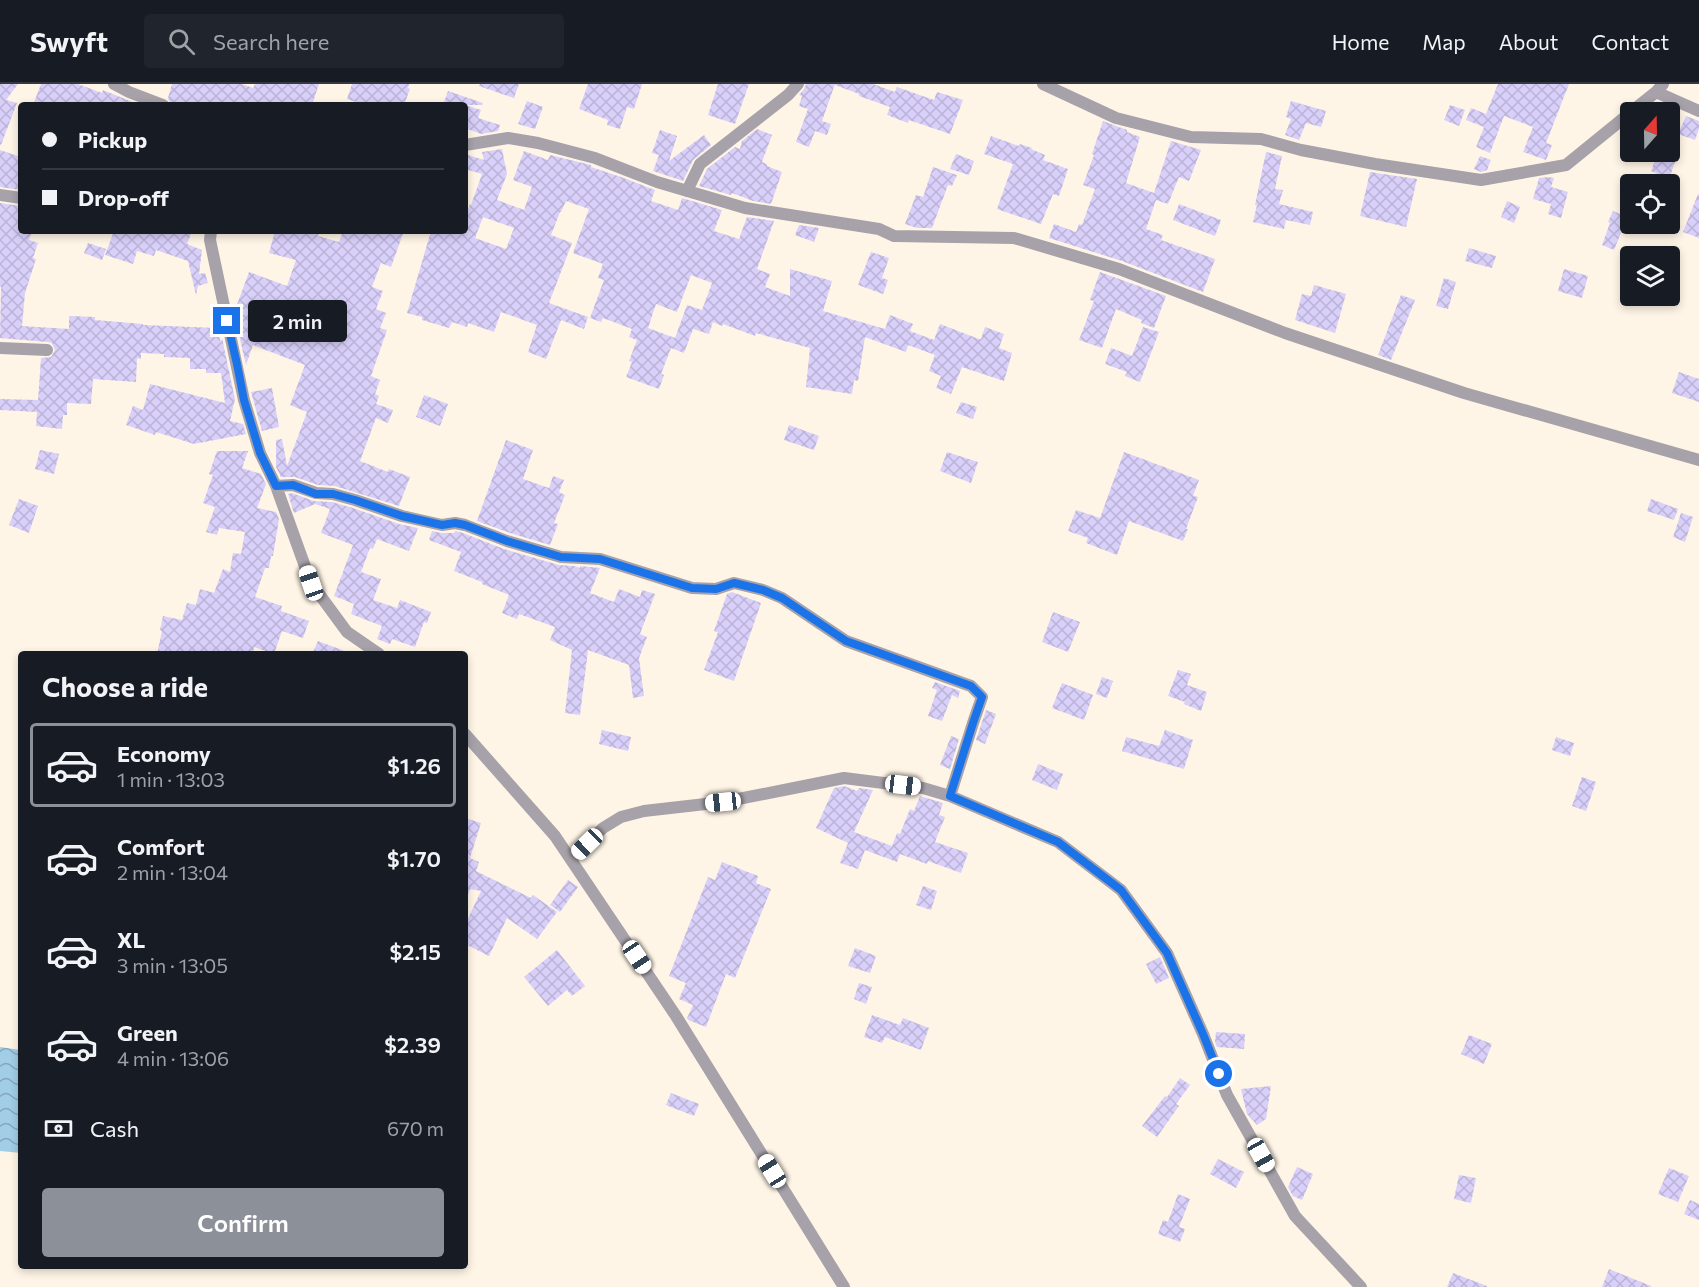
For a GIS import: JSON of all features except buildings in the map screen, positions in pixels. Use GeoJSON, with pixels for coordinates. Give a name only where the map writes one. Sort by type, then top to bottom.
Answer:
{"type":"FeatureCollection","features":[{"type":"Feature","properties":{"kind":"street"},"geometry":{"type":"LineString","coordinates":[[114,84],[155,102]]}},
{"type":"Feature","properties":{"kind":"street"},"geometry":{"type":"LineString","coordinates":[[687,191],[700,164],[788,95],[798,84]]}},
{"type":"Feature","properties":{"kind":"street"},"geometry":{"type":"LineString","coordinates":[[1043,84],[1116,117],[1191,137],[1261,139],[1301,150],[1375,164],[1481,180],[1566,165],[1620,122]]}},
{"type":"Feature","properties":{"kind":"street"},"geometry":{"type":"LineString","coordinates":[[1644,102],[1660,88],[1699,111]]}},
{"type":"Feature","properties":{"kind":"street"},"geometry":{"type":"LineString","coordinates":[[126,102],[129,92]]}},
{"type":"Feature","properties":{"kind":"street"},"geometry":{"type":"LineString","coordinates":[[468,145],[508,138],[538,143],[596,158],[657,182],[745,208],[879,229],[894,236],[1014,238],[1119,269],[1285,333],[1464,393],[1699,460]]}},
{"type":"Feature","properties":{"kind":"street"},"geometry":{"type":"LineString","coordinates":[[0,195],[18,198]]}},
{"type":"Feature","properties":{"kind":"street"},"geometry":{"type":"LineString","coordinates":[[211,234],[210,240],[244,400],[260,453],[276,486],[311,583],[347,632],[375,651]]}},
{"type":"Feature","properties":{"kind":"street"},"geometry":{"type":"LineString","coordinates":[[0,348],[47,351]]}},
{"type":"Feature","properties":{"kind":"street"},"geometry":{"type":"LineString","coordinates":[[276,486],[293,485],[316,494],[333,494],[402,516],[442,525],[455,523],[465,525],[507,541],[561,557],[600,559],[692,588],[716,589],[734,583],[763,590],[782,598],[846,641],[971,686],[982,697],[950,796]]}},
{"type":"Feature","properties":{"kind":"street"},"geometry":{"type":"LineString","coordinates":[[468,737],[555,836],[571,859],[676,1016],[844,1287]]}},
{"type":"Feature","properties":{"kind":"street"},"geometry":{"type":"LineString","coordinates":[[571,859],[603,828],[621,817],[644,811],[723,802],[844,778],[923,788],[950,796],[1058,842],[1121,890],[1167,953],[1227,1095],[1295,1216],[1361,1287]]}},
{"type":"Feature","properties":{"kind":"water"},"geometry":{"type":"Polygon","coordinates":[[[0,1047],[18,1050],[18,1153],[0,1151],[0,1047]]]}},
{"type":"Feature","properties":{"kind":"route"},"geometry":{"type":"LineString","coordinates":[[227,321],[244,400],[260,453],[276,486],[293,485],[316,494],[333,494],[402,516],[442,525],[455,523],[465,525],[507,541],[561,557],[600,559],[692,588],[716,589],[734,583],[763,590],[782,598],[846,641],[971,686],[982,697],[950,796],[1058,842],[1121,890],[1167,953],[1219,1074]]}}]}
